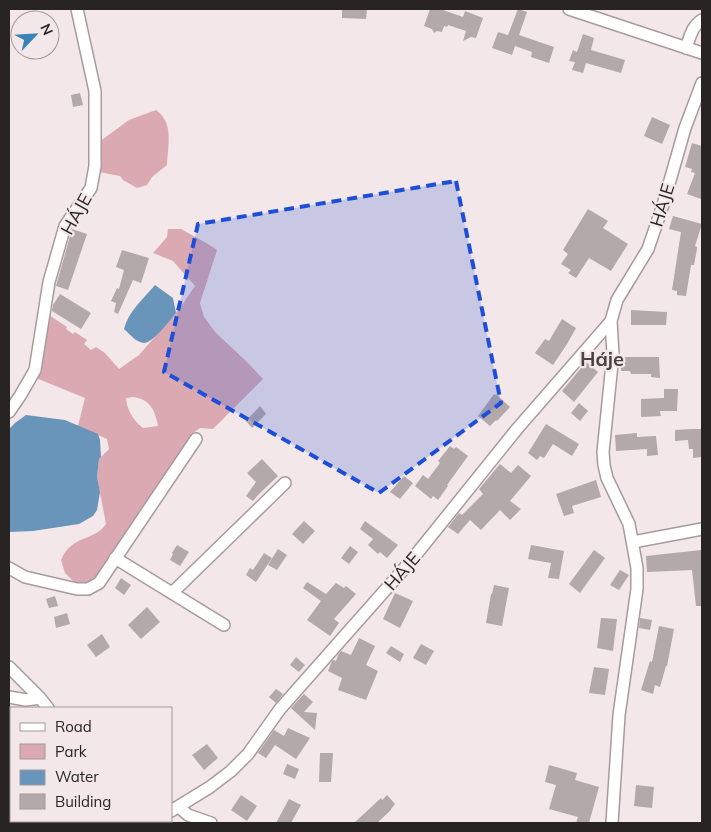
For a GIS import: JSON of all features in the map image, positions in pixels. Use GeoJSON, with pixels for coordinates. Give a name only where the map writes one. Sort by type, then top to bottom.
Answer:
{"type":"FeatureCollection","features":[{"type":"Feature","properties":{"kind":"street","name":"HÁJE"},"geometry":{"type":"LineString","coordinates":[[9,412],[35,370],[49,282],[65,226],[91,188],[95,166],[95,91],[77,9]]}},
{"type":"Feature","properties":{"kind":"street"},"geometry":{"type":"LineString","coordinates":[[569,9],[702,53]]}},
{"type":"Feature","properties":{"kind":"street"},"geometry":{"type":"LineString","coordinates":[[686,48],[694,27],[702,20]]}},
{"type":"Feature","properties":{"kind":"street","name":"HÁJE"},"geometry":{"type":"LineString","coordinates":[[612,823],[619,715],[637,589],[637,568],[629,524],[607,478],[604,465],[613,354],[612,321],[617,300],[648,249],[685,128],[702,84]]}},
{"type":"Feature","properties":{"kind":"street","name":"HÁJE"},"geometry":{"type":"LineString","coordinates":[[175,809],[210,787],[248,754],[280,709],[410,562],[517,429],[612,321]]}},
{"type":"Feature","properties":{"kind":"street"},"geometry":{"type":"LineString","coordinates":[[9,568],[25,577],[77,589],[88,589],[98,583],[196,439]]}},
{"type":"Feature","properties":{"kind":"street"},"geometry":{"type":"LineString","coordinates":[[172,593],[285,483]]}},
{"type":"Feature","properties":{"kind":"street"},"geometry":{"type":"LineString","coordinates":[[633,542],[702,529]]}},
{"type":"Feature","properties":{"kind":"street"},"geometry":{"type":"LineString","coordinates":[[115,558],[224,625]]}},
{"type":"Feature","properties":{"kind":"street"},"geometry":{"type":"LineString","coordinates":[[9,667],[47,707]]}},
{"type":"Feature","properties":{"kind":"street"},"geometry":{"type":"LineString","coordinates":[[9,697],[26,700],[40,698]]}},
{"type":"Feature","properties":{"kind":"street","name":"HÁJE"},"geometry":{"type":"LineString","coordinates":[[175,809],[211,823]]}},
{"type":"Feature","properties":{"kind":"highlighted area"},"geometry":{"type":"Polygon","coordinates":[[[456,181],[501,403],[379,493],[164,372],[198,224],[456,181]]]}},
{"type":"Feature","properties":{"kind":"green space"},"geometry":{"type":"Polygon","coordinates":[[[156,110],[162,115],[168,128],[167,165],[152,177],[147,185],[137,188],[123,180],[120,176],[99,172],[99,142],[129,120],[156,110]]]}},
{"type":"Feature","properties":{"kind":"green space"},"geometry":{"type":"Polygon","coordinates":[[[168,229],[181,229],[217,250],[200,303],[204,317],[216,333],[263,379],[213,429],[200,428],[193,433],[170,474],[101,574],[92,581],[74,582],[65,573],[61,560],[71,546],[95,534],[106,524],[97,477],[99,459],[109,449],[107,439],[78,426],[85,398],[36,378],[46,313],[67,327],[66,329],[73,334],[75,332],[87,340],[84,344],[91,350],[96,347],[105,353],[119,369],[139,355],[180,308],[195,286],[173,261],[153,253],[167,237],[168,229]],[[126,398],[133,418],[143,428],[158,426],[151,406],[139,398],[126,398]]]}},
{"type":"Feature","properties":{"kind":"water"},"geometry":{"type":"Polygon","coordinates":[[[155,285],[173,298],[176,313],[161,331],[144,343],[135,339],[124,329],[133,311],[155,285]]]}},
{"type":"Feature","properties":{"kind":"water"},"geometry":{"type":"Polygon","coordinates":[[[26,415],[65,420],[98,434],[101,457],[99,459],[97,477],[100,492],[97,510],[93,516],[79,524],[33,531],[9,532],[9,429],[26,415]]]}},
{"type":"Feature","properties":{"kind":"building"},"geometry":{"type":"Polygon","coordinates":[[[342,9],[367,9],[366,19],[342,18],[342,9]]]}},
{"type":"Feature","properties":{"kind":"building"},"geometry":{"type":"Polygon","coordinates":[[[430,9],[440,9],[463,17],[465,11],[483,18],[476,38],[471,37],[463,41],[466,31],[448,25],[447,27],[444,26],[442,32],[437,31],[434,33],[432,29],[424,26],[430,9]]]}},
{"type":"Feature","properties":{"kind":"building"},"geometry":{"type":"Polygon","coordinates":[[[518,9],[527,12],[519,35],[554,47],[549,63],[531,57],[532,52],[515,46],[512,55],[492,48],[498,32],[508,35],[518,9]]]}},
{"type":"Feature","properties":{"kind":"building"},"geometry":{"type":"Polygon","coordinates":[[[583,34],[594,38],[591,50],[625,60],[621,73],[586,63],[583,73],[572,70],[575,62],[569,61],[573,50],[577,52],[583,34]]]}},
{"type":"Feature","properties":{"kind":"building"},"geometry":{"type":"Polygon","coordinates":[[[80,93],[83,105],[73,107],[71,95],[80,93]]]}},
{"type":"Feature","properties":{"kind":"building"},"geometry":{"type":"Polygon","coordinates":[[[652,117],[670,125],[662,144],[644,136],[652,117]]]}},
{"type":"Feature","properties":{"kind":"building"},"geometry":{"type":"Polygon","coordinates":[[[692,143],[702,146],[701,199],[687,194],[695,173],[691,172],[692,169],[685,167],[692,143]]]}},
{"type":"Feature","properties":{"kind":"building"},"geometry":{"type":"Polygon","coordinates":[[[588,209],[608,221],[603,228],[628,244],[611,271],[589,258],[576,278],[568,273],[571,270],[561,264],[568,254],[563,250],[588,209]]]}},
{"type":"Feature","properties":{"kind":"building"},"geometry":{"type":"Polygon","coordinates":[[[673,216],[702,224],[695,246],[697,249],[694,265],[691,265],[686,296],[677,295],[677,291],[672,290],[681,232],[669,229],[673,216]]]}},
{"type":"Feature","properties":{"kind":"building"},"geometry":{"type":"Polygon","coordinates":[[[72,229],[87,234],[68,290],[56,286],[72,229]]]}},
{"type":"Feature","properties":{"kind":"building"},"geometry":{"type":"Polygon","coordinates":[[[122,250],[149,258],[141,283],[133,280],[118,314],[114,312],[116,303],[111,301],[117,288],[119,289],[124,270],[116,267],[122,250]]]}},
{"type":"Feature","properties":{"kind":"building"},"geometry":{"type":"Polygon","coordinates":[[[60,294],[91,313],[81,329],[52,311],[53,305],[60,294]]]}},
{"type":"Feature","properties":{"kind":"building"},"geometry":{"type":"Polygon","coordinates":[[[631,310],[667,312],[666,325],[631,325],[631,310]]]}},
{"type":"Feature","properties":{"kind":"building"},"geometry":{"type":"Polygon","coordinates":[[[562,319],[576,328],[553,365],[535,353],[545,339],[549,341],[562,319]]]}},
{"type":"Feature","properties":{"kind":"building"},"geometry":{"type":"Polygon","coordinates":[[[621,357],[659,357],[660,378],[651,377],[651,374],[631,374],[630,371],[621,371],[621,357]]]}},
{"type":"Feature","properties":{"kind":"building"},"geometry":{"type":"Polygon","coordinates":[[[586,362],[598,372],[574,402],[562,391],[586,362]]]}},
{"type":"Feature","properties":{"kind":"building"},"geometry":{"type":"Polygon","coordinates":[[[664,389],[678,389],[677,411],[660,411],[661,416],[641,417],[641,399],[664,398],[664,389]]]}},
{"type":"Feature","properties":{"kind":"building"},"geometry":{"type":"Polygon","coordinates":[[[494,394],[510,407],[490,426],[478,416],[494,394]]]}},
{"type":"Feature","properties":{"kind":"building"},"geometry":{"type":"Polygon","coordinates":[[[579,403],[588,411],[580,421],[571,413],[579,403]]]}},
{"type":"Feature","properties":{"kind":"building"},"geometry":{"type":"Polygon","coordinates":[[[260,406],[266,414],[252,428],[246,421],[260,406]]]}},
{"type":"Feature","properties":{"kind":"building"},"geometry":{"type":"Polygon","coordinates":[[[546,424],[579,444],[572,456],[553,444],[544,458],[540,456],[537,460],[528,453],[546,424]]]}},
{"type":"Feature","properties":{"kind":"building"},"geometry":{"type":"Polygon","coordinates":[[[702,429],[702,457],[693,458],[693,449],[689,449],[688,440],[675,441],[675,430],[702,429]]]}},
{"type":"Feature","properties":{"kind":"building"},"geometry":{"type":"Polygon","coordinates":[[[637,433],[637,437],[656,436],[658,455],[647,456],[647,449],[616,451],[615,435],[637,433]]]}},
{"type":"Feature","properties":{"kind":"building"},"geometry":{"type":"Polygon","coordinates":[[[450,446],[454,449],[456,447],[468,456],[438,500],[433,496],[431,499],[415,486],[423,475],[428,479],[440,463],[438,461],[450,446]]]}},
{"type":"Feature","properties":{"kind":"building"},"geometry":{"type":"Polygon","coordinates":[[[262,459],[278,476],[253,501],[246,496],[256,482],[247,473],[262,459]]]}},
{"type":"Feature","properties":{"kind":"building"},"geometry":{"type":"Polygon","coordinates":[[[500,464],[511,473],[518,465],[531,476],[510,501],[521,509],[510,520],[500,510],[481,530],[470,520],[458,534],[448,527],[459,513],[462,515],[483,494],[479,489],[500,464]]]}},
{"type":"Feature","properties":{"kind":"building"},"geometry":{"type":"Polygon","coordinates":[[[404,476],[413,483],[400,499],[390,492],[404,476]]]}},
{"type":"Feature","properties":{"kind":"building"},"geometry":{"type":"Polygon","coordinates":[[[596,480],[601,497],[572,506],[574,513],[564,516],[556,494],[596,480]]]}},
{"type":"Feature","properties":{"kind":"building"},"geometry":{"type":"Polygon","coordinates":[[[304,521],[315,531],[303,544],[292,534],[304,521]]]}},
{"type":"Feature","properties":{"kind":"building"},"geometry":{"type":"Polygon","coordinates":[[[365,521],[398,545],[387,558],[380,552],[378,554],[368,545],[373,539],[360,529],[365,521]]]}},
{"type":"Feature","properties":{"kind":"building"},"geometry":{"type":"Polygon","coordinates":[[[177,545],[189,552],[180,566],[170,560],[177,545]]]}},
{"type":"Feature","properties":{"kind":"building"},"geometry":{"type":"Polygon","coordinates":[[[531,545],[564,551],[559,579],[548,578],[551,563],[528,559],[531,545]]]}},
{"type":"Feature","properties":{"kind":"building"},"geometry":{"type":"Polygon","coordinates":[[[350,546],[358,552],[349,564],[341,558],[350,546]]]}},
{"type":"Feature","properties":{"kind":"building"},"geometry":{"type":"Polygon","coordinates":[[[278,549],[287,555],[277,570],[268,565],[278,549]]]}},
{"type":"Feature","properties":{"kind":"building"},"geometry":{"type":"Polygon","coordinates":[[[594,550],[605,558],[580,593],[569,584],[594,550]]]}},
{"type":"Feature","properties":{"kind":"building"},"geometry":{"type":"Polygon","coordinates":[[[701,550],[702,606],[696,606],[692,570],[647,572],[646,556],[701,550]]]}},
{"type":"Feature","properties":{"kind":"building"},"geometry":{"type":"Polygon","coordinates":[[[264,553],[272,558],[256,582],[246,575],[250,568],[253,570],[264,553]]]}},
{"type":"Feature","properties":{"kind":"building"},"geometry":{"type":"Polygon","coordinates":[[[620,570],[629,575],[619,590],[610,585],[620,570]]]}},
{"type":"Feature","properties":{"kind":"building"},"geometry":{"type":"Polygon","coordinates":[[[121,578],[131,585],[124,595],[115,588],[121,578]]]}},
{"type":"Feature","properties":{"kind":"building"},"geometry":{"type":"Polygon","coordinates":[[[307,582],[326,594],[336,583],[344,588],[346,586],[356,594],[334,619],[339,623],[330,636],[307,620],[321,601],[303,588],[307,582]]]}},
{"type":"Feature","properties":{"kind":"building"},"geometry":{"type":"Polygon","coordinates":[[[494,585],[509,588],[502,626],[486,623],[494,585]]]}},
{"type":"Feature","properties":{"kind":"building"},"geometry":{"type":"Polygon","coordinates":[[[395,593],[413,601],[400,628],[383,619],[395,593]]]}},
{"type":"Feature","properties":{"kind":"building"},"geometry":{"type":"Polygon","coordinates":[[[55,596],[58,606],[49,608],[46,599],[55,596]]]}},
{"type":"Feature","properties":{"kind":"building"},"geometry":{"type":"Polygon","coordinates":[[[147,607],[160,622],[141,639],[128,625],[147,607]]]}},
{"type":"Feature","properties":{"kind":"building"},"geometry":{"type":"Polygon","coordinates":[[[67,613],[70,624],[56,628],[54,617],[67,613]]]}},
{"type":"Feature","properties":{"kind":"building"},"geometry":{"type":"Polygon","coordinates":[[[601,618],[617,619],[613,651],[597,648],[601,618]]]}},
{"type":"Feature","properties":{"kind":"building"},"geometry":{"type":"Polygon","coordinates":[[[640,618],[652,620],[650,630],[639,628],[640,618]]]}},
{"type":"Feature","properties":{"kind":"building"},"geometry":{"type":"Polygon","coordinates":[[[659,626],[674,629],[667,666],[660,687],[655,685],[653,694],[641,690],[650,661],[652,662],[659,626]]]}},
{"type":"Feature","properties":{"kind":"building"},"geometry":{"type":"Polygon","coordinates":[[[102,634],[110,647],[96,657],[87,645],[102,634]]]}},
{"type":"Feature","properties":{"kind":"building"},"geometry":{"type":"Polygon","coordinates":[[[359,638],[375,646],[366,665],[378,671],[366,700],[338,690],[342,678],[328,671],[332,661],[336,661],[341,651],[351,655],[359,638]]]}},
{"type":"Feature","properties":{"kind":"building"},"geometry":{"type":"Polygon","coordinates":[[[421,644],[434,651],[426,665],[413,658],[421,644]]]}},
{"type":"Feature","properties":{"kind":"building"},"geometry":{"type":"Polygon","coordinates":[[[391,646],[404,654],[400,662],[386,653],[391,646]]]}},
{"type":"Feature","properties":{"kind":"building"},"geometry":{"type":"Polygon","coordinates":[[[296,657],[305,665],[299,672],[290,665],[296,657]]]}},
{"type":"Feature","properties":{"kind":"building"},"geometry":{"type":"Polygon","coordinates":[[[594,667],[609,669],[605,695],[589,693],[594,667]]]}},
{"type":"Feature","properties":{"kind":"building"},"geometry":{"type":"Polygon","coordinates":[[[276,689],[283,694],[276,703],[269,697],[276,689]]]}},
{"type":"Feature","properties":{"kind":"building"},"geometry":{"type":"Polygon","coordinates":[[[304,694],[313,702],[304,712],[317,713],[315,730],[291,708],[304,694]]]}},
{"type":"Feature","properties":{"kind":"building"},"geometry":{"type":"Polygon","coordinates":[[[288,728],[310,738],[296,759],[275,745],[266,758],[258,753],[274,730],[284,736],[288,728]]]}},
{"type":"Feature","properties":{"kind":"building"},"geometry":{"type":"Polygon","coordinates":[[[207,744],[218,758],[204,770],[192,755],[207,744]]]}},
{"type":"Feature","properties":{"kind":"building"},"geometry":{"type":"Polygon","coordinates":[[[320,753],[333,753],[331,782],[319,782],[320,753]]]}},
{"type":"Feature","properties":{"kind":"building"},"geometry":{"type":"Polygon","coordinates":[[[287,764],[299,769],[295,779],[283,774],[287,764]]]}},
{"type":"Feature","properties":{"kind":"building"},"geometry":{"type":"Polygon","coordinates":[[[549,765],[577,773],[575,780],[599,787],[589,823],[576,823],[578,817],[549,809],[556,785],[545,782],[549,765]]]}},
{"type":"Feature","properties":{"kind":"building"},"geometry":{"type":"Polygon","coordinates":[[[636,785],[654,787],[652,808],[634,806],[636,785]]]}},
{"type":"Feature","properties":{"kind":"building"},"geometry":{"type":"Polygon","coordinates":[[[241,795],[257,806],[247,821],[231,810],[241,795]]]}},
{"type":"Feature","properties":{"kind":"building"},"geometry":{"type":"Polygon","coordinates":[[[387,795],[395,804],[377,823],[354,823],[381,798],[382,800],[387,795]]]}},
{"type":"Feature","properties":{"kind":"building"},"geometry":{"type":"Polygon","coordinates":[[[289,799],[301,805],[291,823],[276,823],[289,799]]]}},
{"type":"Feature","properties":{"kind":"district","name":"Háje"},"geometry":{"type":"Point","coordinates":[602,358]}}]}
